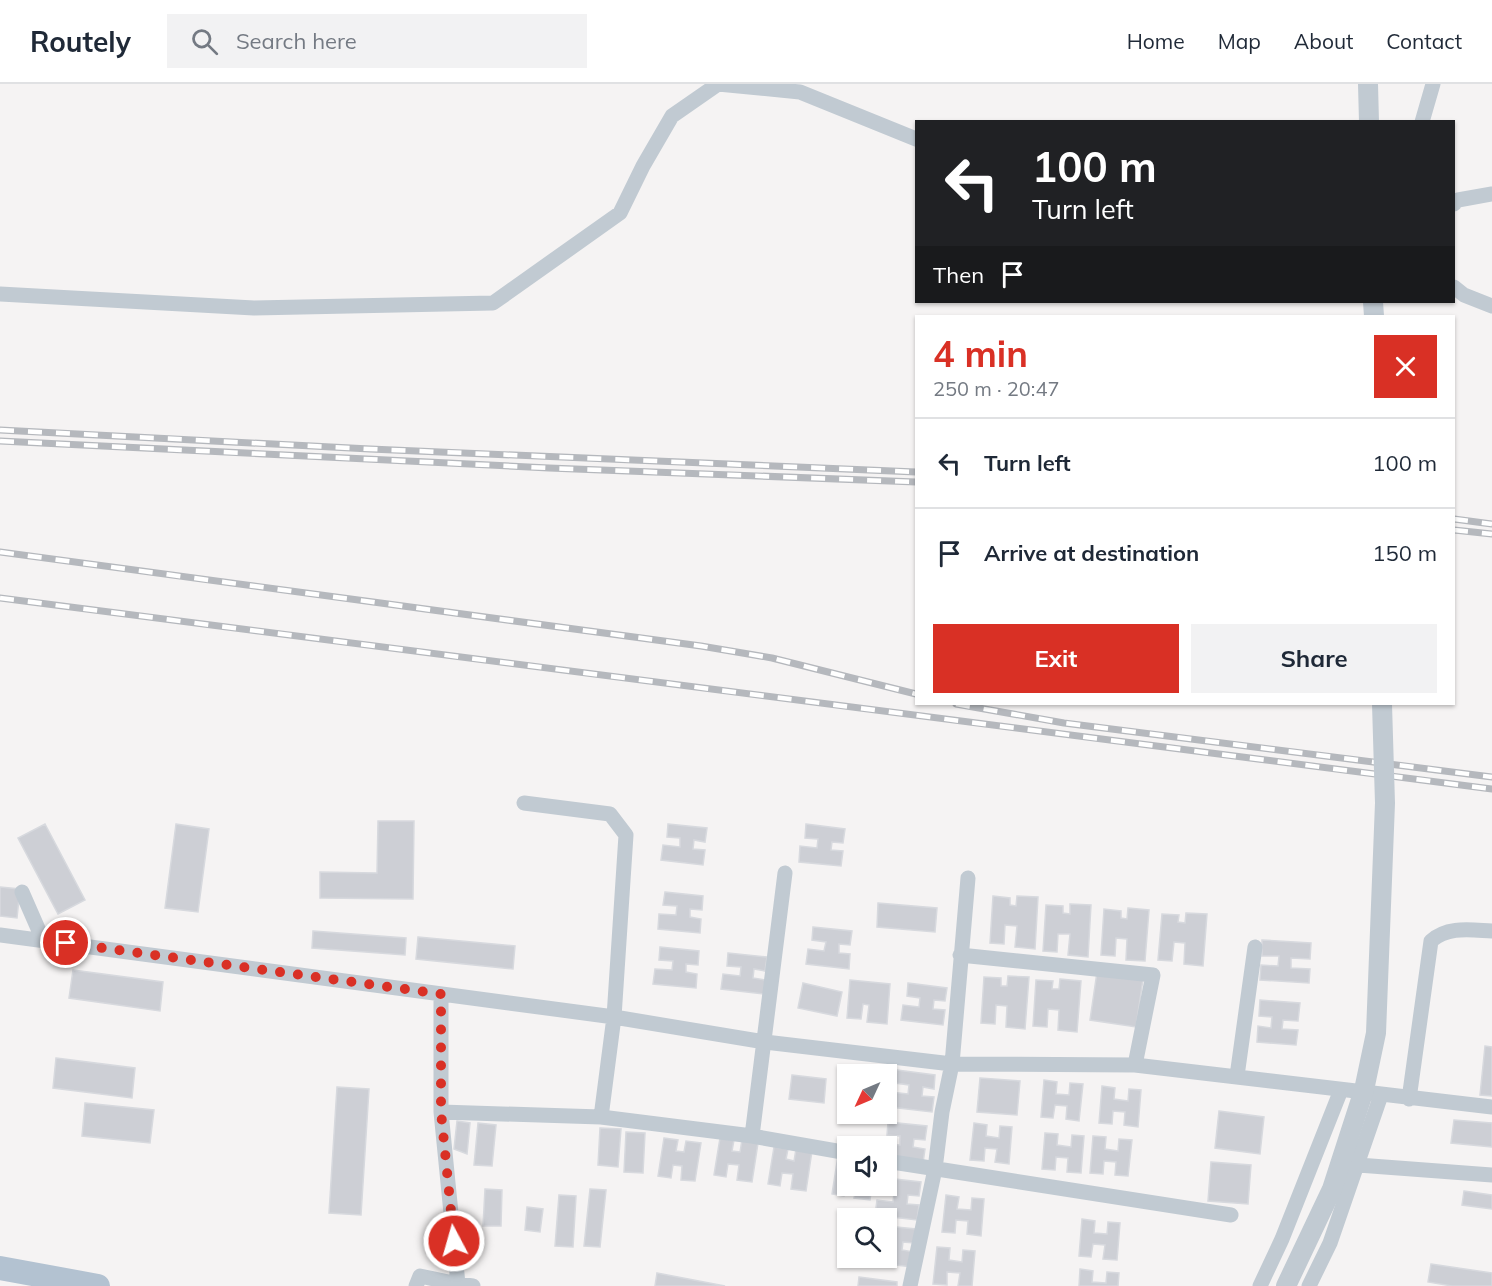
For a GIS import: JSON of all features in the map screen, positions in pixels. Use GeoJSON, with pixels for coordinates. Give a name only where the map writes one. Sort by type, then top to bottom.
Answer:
{"type":"FeatureCollection","features":[{"type":"Feature","properties":{"kind":"main road"},"geometry":{"type":"LineString","coordinates":[[0,1268],[98,1286]]}},
{"type":"Feature","properties":{"kind":"street"},"geometry":{"type":"LineString","coordinates":[[0,294],[254,308],[493,303],[620,213],[643,166],[672,116],[718,84],[800,92],[915,139]]}},
{"type":"Feature","properties":{"kind":"street"},"geometry":{"type":"LineString","coordinates":[[1368,84],[1369,120]]}},
{"type":"Feature","properties":{"kind":"street"},"geometry":{"type":"LineString","coordinates":[[1423,120],[1433,84]]}},
{"type":"Feature","properties":{"kind":"street"},"geometry":{"type":"LineString","coordinates":[[1455,201],[1492,194]]}},
{"type":"Feature","properties":{"kind":"street"},"geometry":{"type":"LineString","coordinates":[[1455,288],[1464,295],[1492,306]]}},
{"type":"Feature","properties":{"kind":"street"},"geometry":{"type":"LineString","coordinates":[[1286,1286],[1332,1188],[1364,1090],[1376,1033],[1385,803],[1382,705]]}},
{"type":"Feature","properties":{"kind":"street"},"geometry":{"type":"LineString","coordinates":[[524,803],[610,814],[626,835],[614,1017],[601,1117]]}},
{"type":"Feature","properties":{"kind":"street"},"geometry":{"type":"LineString","coordinates":[[752,1136],[786,873]]}},
{"type":"Feature","properties":{"kind":"street"},"geometry":{"type":"LineString","coordinates":[[910,1286],[935,1170],[942,1112],[952,1064],[968,878]]}},
{"type":"Feature","properties":{"kind":"street"},"geometry":{"type":"LineString","coordinates":[[22,892],[43,940]]}},
{"type":"Feature","properties":{"kind":"street"},"geometry":{"type":"LineString","coordinates":[[1409,1099],[1431,941],[1440,933],[1455,930],[1492,931]]}},
{"type":"Feature","properties":{"kind":"street"},"geometry":{"type":"LineString","coordinates":[[0,935],[614,1017],[765,1042],[952,1064],[1135,1065],[1492,1107]]}},
{"type":"Feature","properties":{"kind":"street"},"geometry":{"type":"LineString","coordinates":[[1237,1076],[1255,947]]}},
{"type":"Feature","properties":{"kind":"street"},"geometry":{"type":"LineString","coordinates":[[960,955],[1153,975],[1135,1065]]}},
{"type":"Feature","properties":{"kind":"street"},"geometry":{"type":"LineString","coordinates":[[416,1286],[420,1276],[465,1285],[441,1112],[441,994]]}},
{"type":"Feature","properties":{"kind":"street"},"geometry":{"type":"LineString","coordinates":[[1260,1286],[1282,1239],[1341,1090]]}},
{"type":"Feature","properties":{"kind":"street"},"geometry":{"type":"LineString","coordinates":[[1309,1286],[1330,1243],[1381,1095]]}},
{"type":"Feature","properties":{"kind":"street"},"geometry":{"type":"LineString","coordinates":[[441,1112],[601,1117],[752,1136],[837,1152]]}},
{"type":"Feature","properties":{"kind":"street"},"geometry":{"type":"LineString","coordinates":[[897,1163],[1231,1215]]}},
{"type":"Feature","properties":{"kind":"street"},"geometry":{"type":"LineString","coordinates":[[1358,1165],[1492,1175]]}},
{"type":"Feature","properties":{"kind":"building"},"geometry":{"type":"Polygon","coordinates":[[[378,821],[414,821],[413,899],[320,898],[320,872],[377,873],[378,821]]]}},
{"type":"Feature","properties":{"kind":"building"},"geometry":{"type":"Polygon","coordinates":[[[45,824],[85,900],[58,914],[18,838],[45,824]]]}},
{"type":"Feature","properties":{"kind":"building"},"geometry":{"type":"Polygon","coordinates":[[[176,824],[209,829],[198,912],[165,908],[176,824]]]}},
{"type":"Feature","properties":{"kind":"building"},"geometry":{"type":"Polygon","coordinates":[[[668,824],[707,828],[705,842],[694,840],[693,849],[705,850],[703,865],[661,860],[663,845],[680,847],[680,838],[667,837],[668,824]]]}},
{"type":"Feature","properties":{"kind":"building"},"geometry":{"type":"Polygon","coordinates":[[[806,824],[845,829],[843,843],[832,842],[831,850],[843,851],[841,866],[799,862],[800,846],[817,848],[818,839],[805,838],[806,824]]]}},
{"type":"Feature","properties":{"kind":"building"},"geometry":{"type":"Polygon","coordinates":[[[0,887],[20,889],[17,918],[0,916],[0,887]]]}},
{"type":"Feature","properties":{"kind":"building"},"geometry":{"type":"Polygon","coordinates":[[[665,892],[703,896],[702,910],[690,909],[690,917],[701,919],[700,933],[658,929],[659,914],[676,915],[677,906],[663,905],[665,892]]]}},
{"type":"Feature","properties":{"kind":"building"},"geometry":{"type":"Polygon","coordinates":[[[993,896],[1010,898],[1010,905],[1016,906],[1017,896],[1038,897],[1035,949],[1015,947],[1017,926],[1005,925],[1004,944],[990,943],[993,896]]]}},
{"type":"Feature","properties":{"kind":"building"},"geometry":{"type":"Polygon","coordinates":[[[878,903],[937,908],[935,932],[877,927],[878,903]]]}},
{"type":"Feature","properties":{"kind":"building"},"geometry":{"type":"Polygon","coordinates":[[[1070,904],[1091,905],[1088,957],[1068,955],[1070,934],[1058,934],[1057,952],[1043,951],[1046,905],[1063,906],[1063,913],[1070,914],[1070,904]]]}},
{"type":"Feature","properties":{"kind":"building"},"geometry":{"type":"Polygon","coordinates":[[[1128,908],[1149,910],[1145,961],[1126,960],[1127,939],[1116,938],[1115,956],[1101,955],[1104,909],[1121,911],[1121,918],[1127,919],[1128,908]]]}},
{"type":"Feature","properties":{"kind":"building"},"geometry":{"type":"Polygon","coordinates":[[[1186,913],[1207,914],[1203,966],[1184,964],[1185,943],[1174,942],[1172,961],[1158,960],[1162,914],[1179,915],[1178,922],[1185,923],[1186,913]]]}},
{"type":"Feature","properties":{"kind":"building"},"geometry":{"type":"Polygon","coordinates":[[[813,927],[852,931],[850,945],[839,944],[839,953],[850,954],[849,969],[806,964],[808,949],[824,951],[826,942],[812,940],[813,927]]]}},
{"type":"Feature","properties":{"kind":"building"},"geometry":{"type":"Polygon","coordinates":[[[313,931],[406,938],[405,955],[312,948],[313,931]]]}},
{"type":"Feature","properties":{"kind":"building"},"geometry":{"type":"Polygon","coordinates":[[[418,937],[515,946],[513,969],[416,959],[418,937]]]}},
{"type":"Feature","properties":{"kind":"building"},"geometry":{"type":"Polygon","coordinates":[[[1262,940],[1311,943],[1310,959],[1291,958],[1291,968],[1310,969],[1309,983],[1260,980],[1261,965],[1278,966],[1279,956],[1262,956],[1262,940]]]}},
{"type":"Feature","properties":{"kind":"building"},"geometry":{"type":"Polygon","coordinates":[[[660,947],[699,951],[698,965],[686,964],[686,972],[697,974],[696,988],[653,984],[655,969],[672,970],[673,961],[659,960],[660,947]]]}},
{"type":"Feature","properties":{"kind":"building"},"geometry":{"type":"Polygon","coordinates":[[[728,953],[767,957],[765,971],[754,969],[753,978],[765,980],[764,994],[721,989],[723,974],[740,976],[741,967],[727,966],[728,953]]]}},
{"type":"Feature","properties":{"kind":"building"},"geometry":{"type":"Polygon","coordinates":[[[73,970],[163,982],[160,1011],[69,998],[73,970]]]}},
{"type":"Feature","properties":{"kind":"building"},"geometry":{"type":"Polygon","coordinates":[[[1097,972],[1143,979],[1136,1027],[1090,1020],[1097,972]]]}},
{"type":"Feature","properties":{"kind":"building"},"geometry":{"type":"Polygon","coordinates":[[[1008,976],[1029,977],[1025,1029],[1006,1027],[1007,1006],[996,1005],[995,1024],[981,1023],[984,977],[1001,978],[1001,986],[1007,986],[1008,976]]]}},
{"type":"Feature","properties":{"kind":"building"},"geometry":{"type":"Polygon","coordinates":[[[1060,979],[1081,981],[1077,1032],[1058,1030],[1059,1010],[1048,1009],[1047,1027],[1033,1026],[1036,980],[1053,981],[1052,989],[1059,989],[1060,979]]]}},
{"type":"Feature","properties":{"kind":"building"},"geometry":{"type":"Polygon","coordinates":[[[850,980],[890,984],[887,1024],[867,1022],[869,1005],[863,1004],[861,1019],[847,1018],[850,980]]]}},
{"type":"Feature","properties":{"kind":"building"},"geometry":{"type":"Polygon","coordinates":[[[803,983],[842,992],[837,1016],[798,1008],[803,983]]]}},
{"type":"Feature","properties":{"kind":"building"},"geometry":{"type":"Polygon","coordinates":[[[908,983],[947,988],[945,1001],[934,1000],[933,1009],[945,1010],[943,1025],[901,1020],[903,1005],[919,1007],[920,998],[907,996],[908,983]]]}},
{"type":"Feature","properties":{"kind":"building"},"geometry":{"type":"Polygon","coordinates":[[[1260,1000],[1300,1003],[1298,1021],[1283,1020],[1282,1029],[1298,1030],[1296,1045],[1257,1042],[1258,1026],[1271,1028],[1272,1017],[1259,1016],[1260,1000]]]}},
{"type":"Feature","properties":{"kind":"building"},"geometry":{"type":"Polygon","coordinates":[[[1485,1046],[1492,1047],[1492,1096],[1480,1095],[1485,1046]]]}},
{"type":"Feature","properties":{"kind":"building"},"geometry":{"type":"Polygon","coordinates":[[[56,1058],[135,1068],[132,1098],[53,1088],[56,1058]]]}},
{"type":"Feature","properties":{"kind":"building"},"geometry":{"type":"Polygon","coordinates":[[[897,1070],[935,1075],[934,1089],[923,1087],[922,1096],[934,1097],[932,1112],[897,1108],[897,1093],[908,1094],[909,1085],[897,1083],[897,1070]]]}},
{"type":"Feature","properties":{"kind":"building"},"geometry":{"type":"Polygon","coordinates":[[[792,1075],[826,1079],[824,1103],[789,1099],[792,1075]]]}},
{"type":"Feature","properties":{"kind":"building"},"geometry":{"type":"Polygon","coordinates":[[[980,1078],[1020,1081],[1017,1115],[977,1112],[980,1078]]]}},
{"type":"Feature","properties":{"kind":"building"},"geometry":{"type":"Polygon","coordinates":[[[1044,1080],[1057,1082],[1056,1094],[1069,1095],[1070,1083],[1083,1084],[1079,1121],[1066,1119],[1067,1106],[1055,1105],[1053,1118],[1041,1117],[1044,1080]]]}},
{"type":"Feature","properties":{"kind":"building"},"geometry":{"type":"Polygon","coordinates":[[[1102,1086],[1115,1088],[1114,1099],[1128,1101],[1129,1089],[1141,1090],[1138,1127],[1124,1125],[1125,1112],[1113,1111],[1112,1124],[1099,1123],[1102,1086]]]}},
{"type":"Feature","properties":{"kind":"building"},"geometry":{"type":"Polygon","coordinates":[[[337,1087],[369,1089],[361,1215],[329,1213],[337,1087]]]}},
{"type":"Feature","properties":{"kind":"building"},"geometry":{"type":"Polygon","coordinates":[[[85,1103],[154,1110],[150,1143],[82,1136],[85,1103]]]}},
{"type":"Feature","properties":{"kind":"building"},"geometry":{"type":"Polygon","coordinates":[[[1219,1111],[1264,1117],[1260,1154],[1215,1148],[1219,1111]]]}},
{"type":"Feature","properties":{"kind":"building"},"geometry":{"type":"Polygon","coordinates":[[[1454,1120],[1492,1123],[1492,1147],[1451,1143],[1454,1120]]]}},
{"type":"Feature","properties":{"kind":"building"},"geometry":{"type":"Polygon","coordinates":[[[457,1121],[470,1123],[467,1154],[454,1149],[457,1121]]]}},
{"type":"Feature","properties":{"kind":"building"},"geometry":{"type":"Polygon","coordinates":[[[478,1123],[496,1125],[492,1166],[474,1165],[478,1123]]]}},
{"type":"Feature","properties":{"kind":"building"},"geometry":{"type":"Polygon","coordinates":[[[974,1123],[987,1125],[986,1136],[999,1138],[1000,1126],[1012,1127],[1009,1164],[995,1162],[997,1149],[985,1148],[984,1161],[970,1160],[974,1123]]]}},
{"type":"Feature","properties":{"kind":"building"},"geometry":{"type":"Polygon","coordinates":[[[888,1124],[927,1126],[925,1140],[914,1139],[913,1147],[925,1149],[923,1163],[897,1160],[897,1145],[900,1145],[900,1136],[887,1135],[888,1124]]]}},
{"type":"Feature","properties":{"kind":"building"},"geometry":{"type":"Polygon","coordinates":[[[600,1128],[621,1129],[618,1167],[598,1165],[600,1128]]]}},
{"type":"Feature","properties":{"kind":"building"},"geometry":{"type":"Polygon","coordinates":[[[626,1132],[645,1133],[643,1173],[624,1172],[626,1132]]]}},
{"type":"Feature","properties":{"kind":"building"},"geometry":{"type":"Polygon","coordinates":[[[1045,1133],[1058,1134],[1057,1145],[1071,1147],[1072,1135],[1084,1136],[1081,1173],[1067,1172],[1068,1158],[1056,1157],[1055,1170],[1042,1169],[1045,1133]]]}},
{"type":"Feature","properties":{"kind":"building"},"geometry":{"type":"Polygon","coordinates":[[[1093,1136],[1106,1137],[1105,1149],[1118,1151],[1119,1139],[1132,1140],[1128,1176],[1115,1175],[1116,1162],[1104,1161],[1103,1174],[1090,1173],[1093,1136]]]}},
{"type":"Feature","properties":{"kind":"building"},"geometry":{"type":"Polygon","coordinates":[[[664,1138],[678,1140],[676,1151],[684,1152],[686,1141],[701,1143],[695,1181],[681,1180],[682,1166],[673,1165],[671,1178],[658,1176],[664,1138]]]}},
{"type":"Feature","properties":{"kind":"building"},"geometry":{"type":"Polygon","coordinates":[[[720,1138],[734,1140],[732,1151],[740,1152],[742,1140],[758,1143],[752,1182],[737,1180],[739,1165],[728,1164],[726,1177],[714,1175],[720,1138]]]}},
{"type":"Feature","properties":{"kind":"building"},"geometry":{"type":"Polygon","coordinates":[[[774,1147],[788,1149],[786,1159],[794,1161],[796,1149],[812,1151],[806,1191],[791,1189],[793,1174],[782,1173],[780,1186],[768,1184],[774,1147]]]}},
{"type":"Feature","properties":{"kind":"building"},"geometry":{"type":"Polygon","coordinates":[[[837,1162],[837,1195],[832,1194],[837,1162]]]}},
{"type":"Feature","properties":{"kind":"building"},"geometry":{"type":"Polygon","coordinates":[[[1211,1162],[1251,1165],[1248,1204],[1208,1201],[1211,1162]]]}},
{"type":"Feature","properties":{"kind":"building"},"geometry":{"type":"Polygon","coordinates":[[[897,1179],[921,1182],[919,1196],[908,1195],[907,1204],[919,1205],[917,1220],[897,1218],[897,1208],[876,1208],[877,1200],[893,1202],[894,1196],[897,1196],[897,1179]]]}},
{"type":"Feature","properties":{"kind":"building"},"geometry":{"type":"Polygon","coordinates":[[[485,1189],[502,1190],[501,1226],[483,1226],[485,1189]]]}},
{"type":"Feature","properties":{"kind":"building"},"geometry":{"type":"Polygon","coordinates":[[[590,1189],[606,1190],[600,1247],[584,1246],[590,1189]]]}},
{"type":"Feature","properties":{"kind":"building"},"geometry":{"type":"Polygon","coordinates":[[[1464,1191],[1492,1195],[1492,1209],[1462,1205],[1464,1191]]]}},
{"type":"Feature","properties":{"kind":"building"},"geometry":{"type":"Polygon","coordinates":[[[559,1195],[576,1196],[573,1247],[555,1246],[559,1195]]]}},
{"type":"Feature","properties":{"kind":"building"},"geometry":{"type":"Polygon","coordinates":[[[946,1195],[959,1197],[957,1209],[971,1210],[972,1198],[984,1199],[981,1236],[967,1234],[968,1221],[956,1220],[955,1233],[942,1232],[946,1195]]]}},
{"type":"Feature","properties":{"kind":"building"},"geometry":{"type":"Polygon","coordinates":[[[854,1196],[871,1196],[870,1200],[854,1198],[854,1196]]]}},
{"type":"Feature","properties":{"kind":"building"},"geometry":{"type":"Polygon","coordinates":[[[527,1207],[543,1209],[540,1232],[525,1230],[527,1207]]]}},
{"type":"Feature","properties":{"kind":"building"},"geometry":{"type":"Polygon","coordinates":[[[1082,1219],[1095,1221],[1094,1233],[1107,1234],[1108,1222],[1120,1223],[1117,1260],[1103,1259],[1105,1245],[1093,1244],[1091,1257],[1079,1256],[1082,1219]]]}},
{"type":"Feature","properties":{"kind":"building"},"geometry":{"type":"Polygon","coordinates":[[[897,1227],[916,1229],[914,1243],[903,1242],[902,1250],[914,1252],[912,1267],[897,1265],[897,1227]]]}},
{"type":"Feature","properties":{"kind":"building"},"geometry":{"type":"Polygon","coordinates":[[[937,1247],[950,1248],[949,1260],[962,1262],[963,1250],[975,1251],[972,1286],[958,1286],[960,1273],[947,1272],[947,1285],[933,1284],[937,1247]]]}},
{"type":"Feature","properties":{"kind":"building"},"geometry":{"type":"Polygon","coordinates":[[[1431,1264],[1492,1273],[1492,1286],[1452,1286],[1428,1282],[1431,1264]]]}},
{"type":"Feature","properties":{"kind":"building"},"geometry":{"type":"Polygon","coordinates":[[[1080,1269],[1093,1271],[1092,1282],[1106,1283],[1107,1272],[1119,1273],[1118,1286],[1079,1286],[1080,1269]]]}},
{"type":"Feature","properties":{"kind":"building"},"geometry":{"type":"Polygon","coordinates":[[[657,1273],[725,1286],[655,1286],[657,1273]]]}},
{"type":"Feature","properties":{"kind":"building"},"geometry":{"type":"Polygon","coordinates":[[[859,1277],[897,1282],[897,1286],[858,1286],[859,1277]]]}},
{"type":"Feature","properties":{"kind":"railway"},"geometry":{"type":"LineString","coordinates":[[0,430],[370,449],[915,472]]}},
{"type":"Feature","properties":{"kind":"railway"},"geometry":{"type":"LineString","coordinates":[[0,441],[549,468],[915,482]]}},
{"type":"Feature","properties":{"kind":"railway"},"geometry":{"type":"LineString","coordinates":[[1455,519],[1492,524]]}},
{"type":"Feature","properties":{"kind":"railway"},"geometry":{"type":"LineString","coordinates":[[1455,530],[1492,534]]}},
{"type":"Feature","properties":{"kind":"railway"},"geometry":{"type":"LineString","coordinates":[[0,552],[701,646],[772,658],[915,694]]}},
{"type":"Feature","properties":{"kind":"railway"},"geometry":{"type":"LineString","coordinates":[[0,598],[1492,789]]}},
{"type":"Feature","properties":{"kind":"railway"},"geometry":{"type":"LineString","coordinates":[[962,705],[1064,723],[1492,777]]}},
{"type":"Feature","properties":{"kind":"route"},"geometry":{"type":"LineString","coordinates":[[66,943],[441,994],[441,1112],[454,1241]]}}]}
